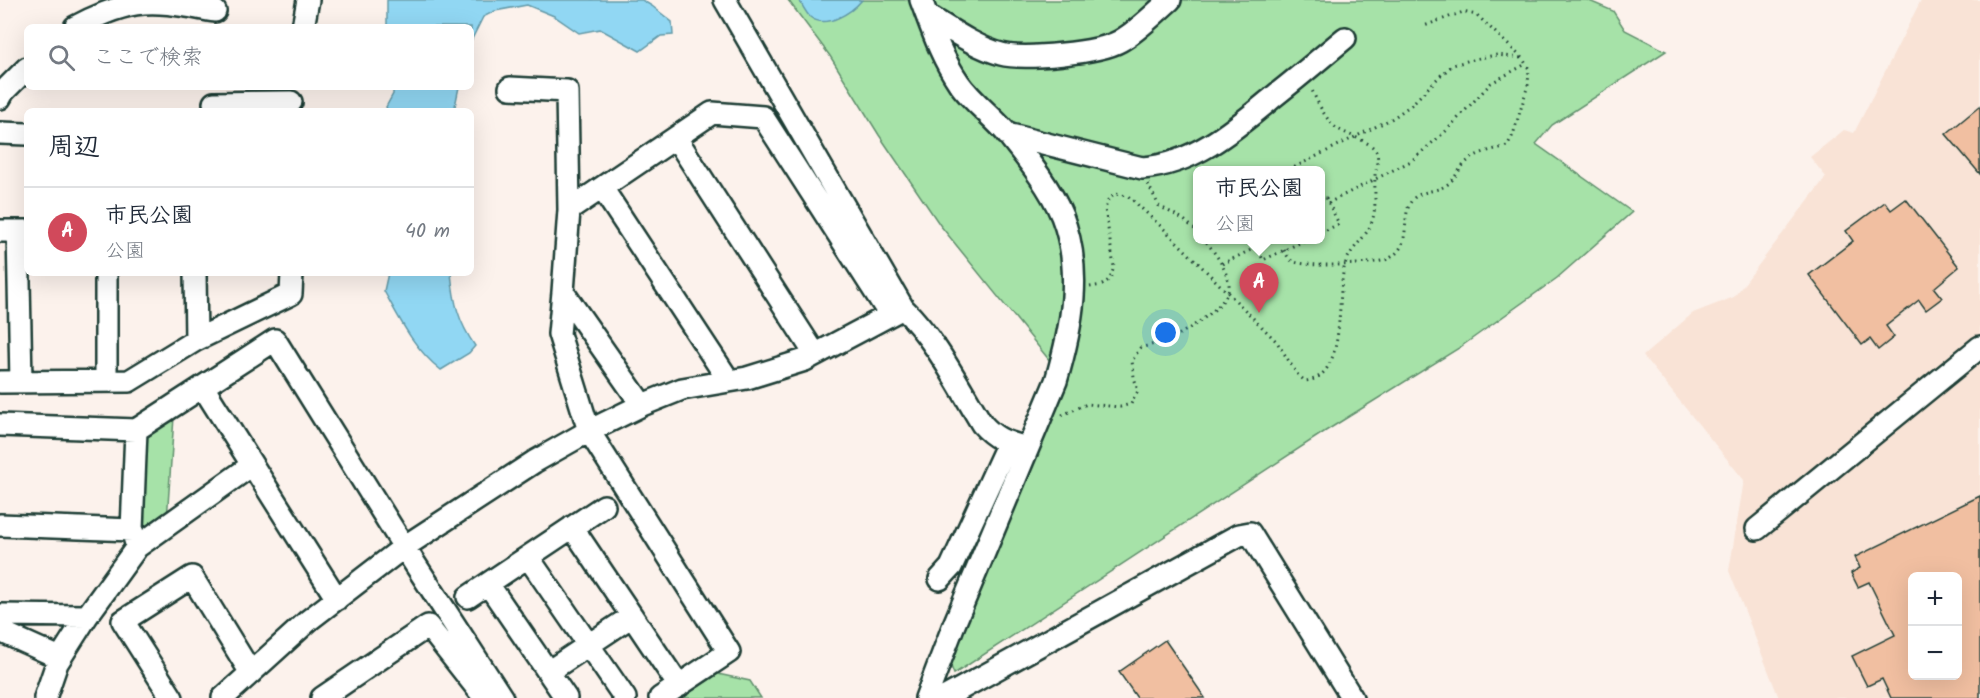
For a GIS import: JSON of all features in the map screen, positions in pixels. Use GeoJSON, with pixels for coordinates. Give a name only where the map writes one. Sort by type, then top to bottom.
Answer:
{"type":"FeatureCollection","features":[{"type":"Feature","properties":{"kind":"street"},"geometry":{"type":"LineString","coordinates":[[304,24],[308,0]]}},
{"type":"Feature","properties":{"kind":"street"},"geometry":{"type":"LineString","coordinates":[[725,0],[897,311]]}},
{"type":"Feature","properties":{"kind":"street"},"geometry":{"type":"LineString","coordinates":[[924,8],[986,49],[1003,55],[1019,56],[1058,54],[1111,46],[1122,40],[1170,0]]}},
{"type":"Feature","properties":{"kind":"street"},"geometry":{"type":"LineString","coordinates":[[82,24],[136,4],[172,5],[215,13]]}},
{"type":"Feature","properties":{"kind":"street"},"geometry":{"type":"LineString","coordinates":[[924,8],[942,54],[960,84],[1007,134],[1050,193],[1061,214],[1069,237],[1074,306],[1067,343],[1056,381],[951,567],[940,579]]}},
{"type":"Feature","properties":{"kind":"street"},"geometry":{"type":"LineString","coordinates":[[1007,134],[1142,168],[1162,167],[1197,153],[1233,131],[1345,38]]}},
{"type":"Feature","properties":{"kind":"street"},"geometry":{"type":"LineString","coordinates":[[1,93],[24,71]]}},
{"type":"Feature","properties":{"kind":"street"},"geometry":{"type":"LineString","coordinates":[[510,88],[567,91],[569,210],[559,334],[589,431],[729,652],[660,698]]}},
{"type":"Feature","properties":{"kind":"street"},"geometry":{"type":"LineString","coordinates":[[213,100],[292,100]]}},
{"type":"Feature","properties":{"kind":"street"},"geometry":{"type":"LineString","coordinates":[[569,210],[712,113],[763,117],[897,311],[916,320],[926,334],[982,424],[1000,441],[1018,446]]}},
{"type":"Feature","properties":{"kind":"street"},"geometry":{"type":"LineString","coordinates":[[0,133],[24,134]]}},
{"type":"Feature","properties":{"kind":"street"},"geometry":{"type":"LineString","coordinates":[[675,138],[815,354]]}},
{"type":"Feature","properties":{"kind":"street"},"geometry":{"type":"LineString","coordinates":[[602,188],[729,381]]}},
{"type":"Feature","properties":{"kind":"street"},"geometry":{"type":"LineString","coordinates":[[15,231],[10,382],[129,381],[196,339],[291,294],[292,276]]}},
{"type":"Feature","properties":{"kind":"street"},"geometry":{"type":"LineString","coordinates":[[106,276],[106,381]]}},
{"type":"Feature","properties":{"kind":"street"},"geometry":{"type":"LineString","coordinates":[[195,276],[196,339]]}},
{"type":"Feature","properties":{"kind":"street"},"geometry":{"type":"LineString","coordinates":[[563,292],[642,405]]}},
{"type":"Feature","properties":{"kind":"street"},"geometry":{"type":"LineString","coordinates":[[232,695],[251,673],[309,621],[404,547],[534,462],[642,405],[682,389],[747,378],[804,360],[897,311]]}},
{"type":"Feature","properties":{"kind":"street"},"geometry":{"type":"LineString","coordinates":[[0,425],[136,430],[275,340],[501,697]]}},
{"type":"Feature","properties":{"kind":"street"},"geometry":{"type":"LineString","coordinates":[[1757,529],[1980,347]]}},
{"type":"Feature","properties":{"kind":"street"},"geometry":{"type":"LineString","coordinates":[[203,387],[337,599]]}},
{"type":"Feature","properties":{"kind":"street"},"geometry":{"type":"LineString","coordinates":[[134,538],[136,430]]}},
{"type":"Feature","properties":{"kind":"street"},"geometry":{"type":"LineString","coordinates":[[926,698],[1018,446]]}},
{"type":"Feature","properties":{"kind":"street"},"geometry":{"type":"LineString","coordinates":[[45,698],[60,657],[134,538],[252,465]]}},
{"type":"Feature","properties":{"kind":"street"},"geometry":{"type":"LineString","coordinates":[[468,597],[604,506]]}},
{"type":"Feature","properties":{"kind":"street"},"geometry":{"type":"LineString","coordinates":[[0,525],[134,538]]}},
{"type":"Feature","properties":{"kind":"street"},"geometry":{"type":"LineString","coordinates":[[572,527],[679,686]]}},
{"type":"Feature","properties":{"kind":"street"},"geometry":{"type":"LineString","coordinates":[[935,672],[942,698],[1239,535],[1250,533],[1352,698]]}},
{"type":"Feature","properties":{"kind":"street"},"geometry":{"type":"LineString","coordinates":[[528,557],[625,698]]}},
{"type":"Feature","properties":{"kind":"street"},"geometry":{"type":"LineString","coordinates":[[172,698],[123,621],[192,577],[251,673]]}},
{"type":"Feature","properties":{"kind":"street"},"geometry":{"type":"LineString","coordinates":[[488,584],[566,698]]}},
{"type":"Feature","properties":{"kind":"street"},"geometry":{"type":"LineString","coordinates":[[0,615],[87,616]]}},
{"type":"Feature","properties":{"kind":"street"},"geometry":{"type":"LineString","coordinates":[[548,672],[632,616]]}},
{"type":"Feature","properties":{"kind":"street"},"geometry":{"type":"LineString","coordinates":[[322,698],[428,626],[480,692],[501,697]]}},
{"type":"Feature","properties":{"kind":"street"},"geometry":{"type":"LineString","coordinates":[[0,632],[60,657]]}},
{"type":"Feature","properties":{"kind":"path"},"geometry":{"type":"LineString","coordinates":[[1284,250],[1295,262],[1310,264],[1345,264],[1389,259],[1398,251],[1405,238],[1409,204],[1416,196],[1448,184],[1468,160],[1486,150],[1507,146],[1513,135],[1528,85],[1529,69],[1523,58],[1477,15],[1463,12],[1424,26]]}},
{"type":"Feature","properties":{"kind":"path"},"geometry":{"type":"LineString","coordinates":[[1298,166],[1393,118],[1411,105],[1453,65],[1497,55],[1523,58]]}},
{"type":"Feature","properties":{"kind":"path"},"geometry":{"type":"LineString","coordinates":[[1328,203],[1412,161],[1446,130],[1491,83],[1526,64]]}},
{"type":"Feature","properties":{"kind":"path"},"geometry":{"type":"LineString","coordinates":[[1073,289],[1101,285],[1110,279],[1114,267],[1105,209],[1108,200],[1116,194],[1128,196],[1277,342],[1297,374],[1305,381],[1314,380],[1323,375],[1335,354],[1345,264],[1354,247],[1369,228],[1375,201],[1377,154],[1372,146],[1335,127],[1324,114],[1311,87],[1306,70]]}},
{"type":"Feature","properties":{"kind":"path"},"geometry":{"type":"LineString","coordinates":[[1142,168],[1159,206],[1183,219],[1193,228]]}},
{"type":"Feature","properties":{"kind":"path"},"geometry":{"type":"LineString","coordinates":[[1325,198],[1339,224],[1325,231]]}},
{"type":"Feature","properties":{"kind":"path"},"geometry":{"type":"LineString","coordinates":[[1061,415],[1087,404],[1120,407],[1131,404],[1138,391],[1132,361],[1140,348],[1174,337],[1219,306],[1228,294],[1229,286],[1222,264],[1208,244]]}},
{"type":"Feature","properties":{"kind":"path"},"geometry":{"type":"LineString","coordinates":[[1256,244],[1263,260],[1297,244]]}},
{"type":"Feature","properties":{"kind":"path"},"geometry":{"type":"LineString","coordinates":[[1222,264],[1257,247]]}},
{"type":"Feature","properties":{"kind":"shaded area"},"geometry":{"type":"Polygon","coordinates":[[[1921,0],[1980,0],[1980,698],[1779,698],[1729,571],[1744,480],[1643,356],[1693,313],[1734,297],[1826,177],[1810,157],[1844,130],[1854,133],[1921,0]]]}},
{"type":"Feature","properties":{"kind":"green space"},"geometry":{"type":"Polygon","coordinates":[[[788,0],[1587,0],[1613,11],[1625,30],[1666,51],[1552,125],[1536,144],[1632,212],[1557,278],[1459,348],[1324,432],[954,674],[950,664],[1036,451],[1067,382],[940,225],[879,135],[830,56],[788,0]]]}},
{"type":"Feature","properties":{"kind":"green space"},"geometry":{"type":"Polygon","coordinates":[[[174,417],[167,520],[147,535],[140,530],[142,436],[174,417]]]}},
{"type":"Feature","properties":{"kind":"green space"},"geometry":{"type":"Polygon","coordinates":[[[718,674],[750,681],[761,698],[681,698],[718,674]]]}},
{"type":"Feature","properties":{"kind":"water"},"geometry":{"type":"Polygon","coordinates":[[[387,0],[642,0],[672,22],[673,35],[661,36],[640,51],[600,29],[579,33],[554,16],[527,5],[495,11],[483,17],[474,35],[474,24],[387,24],[387,0]]]}},
{"type":"Feature","properties":{"kind":"water"},"geometry":{"type":"Polygon","coordinates":[[[799,0],[862,0],[852,10],[838,18],[823,22],[810,17],[799,0]]]}},
{"type":"Feature","properties":{"kind":"water"},"geometry":{"type":"Polygon","coordinates":[[[393,90],[458,90],[455,108],[386,108],[393,90]]]}},
{"type":"Feature","properties":{"kind":"water"},"geometry":{"type":"Polygon","coordinates":[[[387,276],[451,276],[458,311],[464,328],[475,346],[469,353],[441,370],[431,362],[408,334],[384,291],[387,276]]]}},
{"type":"Feature","properties":{"kind":"building"},"geometry":{"type":"Polygon","coordinates":[[[1980,106],[1980,174],[1946,134],[1980,106]]]}},
{"type":"Feature","properties":{"kind":"building"},"geometry":{"type":"Polygon","coordinates":[[[1906,199],[1959,267],[1934,288],[1942,298],[1926,310],[1919,300],[1886,326],[1894,337],[1878,350],[1870,339],[1862,345],[1809,275],[1853,241],[1846,231],[1885,202],[1891,210],[1906,199]]]}},
{"type":"Feature","properties":{"kind":"building"},"geometry":{"type":"Polygon","coordinates":[[[1980,496],[1980,698],[1891,698],[1882,679],[1867,686],[1852,656],[1895,635],[1869,582],[1858,587],[1851,573],[1860,568],[1855,557],[1980,496]]]}},
{"type":"Feature","properties":{"kind":"building"},"geometry":{"type":"Polygon","coordinates":[[[1165,640],[1205,698],[1137,698],[1119,672],[1165,640]]]}},
{"type":"Feature","properties":{"kind":"place","name":"市民公園"},"geometry":{"type":"Point","coordinates":[1259,313]}}]}
